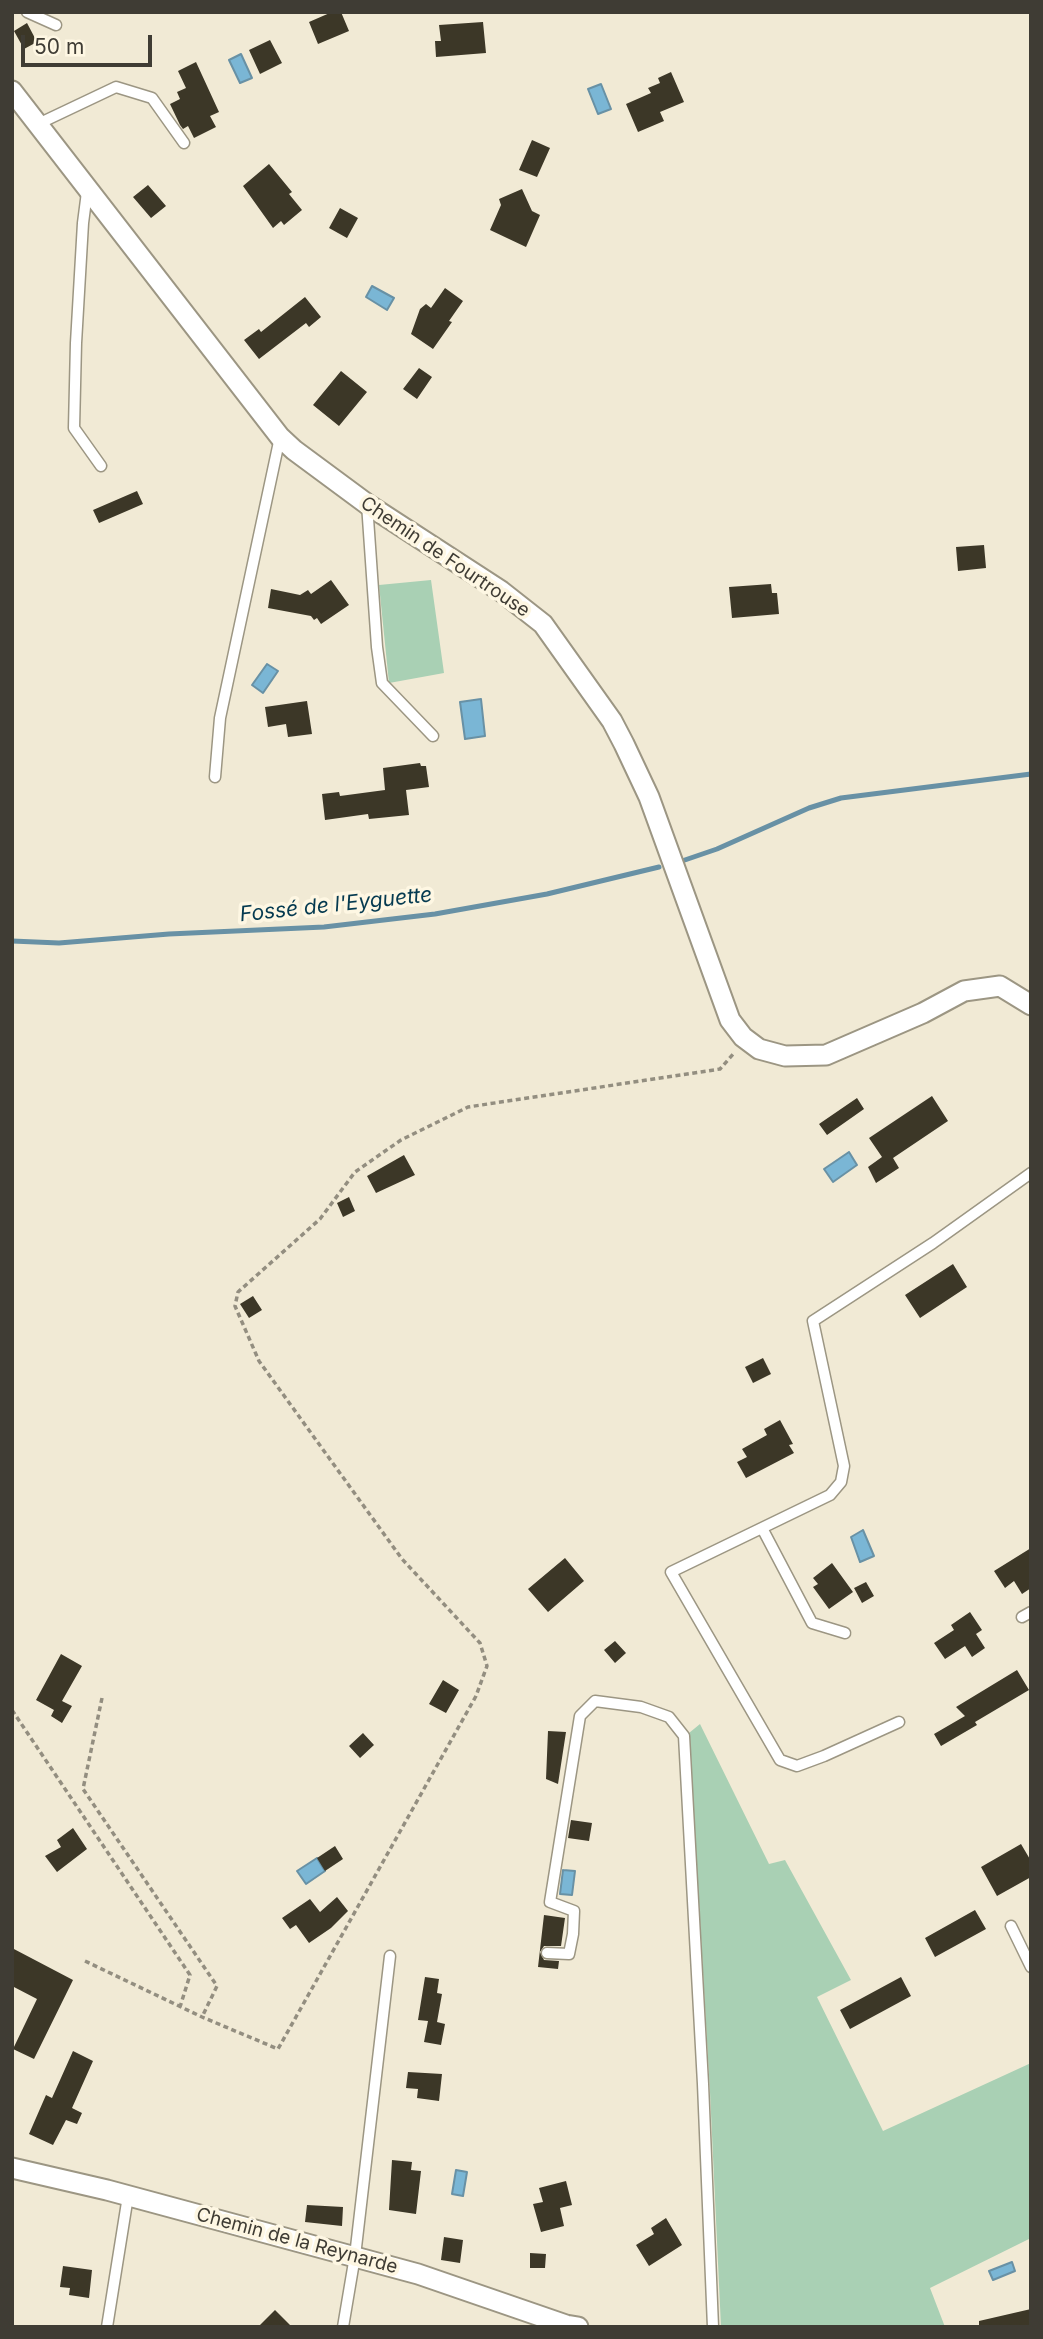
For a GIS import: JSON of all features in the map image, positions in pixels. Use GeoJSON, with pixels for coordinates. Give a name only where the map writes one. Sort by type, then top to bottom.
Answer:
{"type":"FeatureCollection","features":[{"type":"Feature","properties":{"kind":"street","name":"Chemin de Fourtrouse"},"geometry":{"type":"LineString","coordinates":[[12,91],[280,438],[367,504],[501,591],[543,624],[612,721],[649,797],[730,1020],[743,1037]]}},
{"type":"Feature","properties":{"kind":"street"},"geometry":{"type":"LineString","coordinates":[[743,1037],[759,1049],[785,1056],[826,1055],[923,1013],[964,991],[1000,986],[1031,1005]]}},
{"type":"Feature","properties":{"kind":"street","name":"Chemin de la Reynarde"},"geometry":{"type":"LineString","coordinates":[[12,2168],[355,2256],[578,2327]]}},
{"type":"Feature","properties":{"kind":"lane"},"geometry":{"type":"LineString","coordinates":[[27,12],[56,25]]}},
{"type":"Feature","properties":{"kind":"lane"},"geometry":{"type":"LineString","coordinates":[[38,124],[116,87],[152,98],[184,143]]}},
{"type":"Feature","properties":{"kind":"lane"},"geometry":{"type":"LineString","coordinates":[[88,189],[83,223],[75,428],[101,466]]}},
{"type":"Feature","properties":{"kind":"lane"},"geometry":{"type":"LineString","coordinates":[[215,776],[220,718],[280,438]]}},
{"type":"Feature","properties":{"kind":"lane"},"geometry":{"type":"LineString","coordinates":[[367,504],[382,683],[433,736]]}},
{"type":"Feature","properties":{"kind":"lane"},"geometry":{"type":"LineString","coordinates":[[899,1722],[797,1766],[780,1760],[671,1572],[830,1495],[841,1482],[844,1466],[813,1321],[933,1243],[1031,1173]]}},
{"type":"Feature","properties":{"kind":"lane"},"geometry":{"type":"LineString","coordinates":[[762,1528],[812,1623],[845,1633]]}},
{"type":"Feature","properties":{"kind":"lane"},"geometry":{"type":"LineString","coordinates":[[547,1953],[569,1954],[573,1934],[574,1911],[550,1902],[580,1716],[595,1701],[641,1707],[670,1717],[684,1736],[713,2327]]}},
{"type":"Feature","properties":{"kind":"lane"},"geometry":{"type":"LineString","coordinates":[[1011,1926],[1031,1967]]}},
{"type":"Feature","properties":{"kind":"lane"},"geometry":{"type":"LineString","coordinates":[[343,2327],[355,2256],[390,1956]]}},
{"type":"Feature","properties":{"kind":"lane"},"geometry":{"type":"LineString","coordinates":[[107,2327],[128,2196]]}},
{"type":"Feature","properties":{"kind":"path"},"geometry":{"type":"LineString","coordinates":[[85,1962],[278,2049],[476,1696],[487,1666],[480,1643],[402,1559],[259,1361],[235,1306],[238,1292],[320,1219],[355,1172],[401,1140],[468,1107],[720,1069],[732,1058],[743,1037]]}},
{"type":"Feature","properties":{"kind":"path"},"geometry":{"type":"LineString","coordinates":[[103,1698],[83,1789],[217,1986],[202,2017]]}},
{"type":"Feature","properties":{"kind":"path"},"geometry":{"type":"LineString","coordinates":[[12,1710],[190,1975],[180,2007]]}},
{"type":"Feature","properties":{"kind":"green space"},"geometry":{"type":"Polygon","coordinates":[[[431,580],[444,673],[389,683],[379,585],[431,580]]]}},
{"type":"Feature","properties":{"kind":"green space"},"geometry":{"type":"Polygon","coordinates":[[[700,1724],[769,1864],[785,1860],[851,1980],[817,1997],[883,2131],[1031,2063],[1031,2238],[930,2288],[945,2327],[721,2327],[689,1733],[700,1724]]]}},
{"type":"Feature","properties":{"kind":"water"},"geometry":{"type":"Polygon","coordinates":[[[241,54],[252,78],[240,83],[229,60],[241,54]]]}},
{"type":"Feature","properties":{"kind":"water"},"geometry":{"type":"Polygon","coordinates":[[[601,84],[611,109],[598,114],[588,89],[601,84]]]}},
{"type":"Feature","properties":{"kind":"water"},"geometry":{"type":"Polygon","coordinates":[[[372,286],[394,298],[387,310],[366,297],[372,286]]]}},
{"type":"Feature","properties":{"kind":"water"},"geometry":{"type":"Polygon","coordinates":[[[267,664],[278,671],[263,693],[252,685],[267,664]]]}},
{"type":"Feature","properties":{"kind":"water"},"geometry":{"type":"Polygon","coordinates":[[[481,699],[485,736],[465,739],[460,702],[481,699]]]}},
{"type":"Feature","properties":{"kind":"water"},"geometry":{"type":"Polygon","coordinates":[[[849,1152],[857,1165],[833,1182],[824,1169],[849,1152]]]}},
{"type":"Feature","properties":{"kind":"water"},"geometry":{"type":"Polygon","coordinates":[[[863,1530],[874,1556],[860,1562],[851,1537],[863,1530]]]}},
{"type":"Feature","properties":{"kind":"water"},"geometry":{"type":"Polygon","coordinates":[[[317,1858],[325,1871],[306,1884],[297,1871],[317,1858]]]}},
{"type":"Feature","properties":{"kind":"water"},"geometry":{"type":"Polygon","coordinates":[[[563,1870],[575,1871],[572,1895],[560,1894],[563,1870]]]}},
{"type":"Feature","properties":{"kind":"water"},"geometry":{"type":"Polygon","coordinates":[[[456,2170],[467,2172],[463,2196],[452,2194],[456,2170]]]}},
{"type":"Feature","properties":{"kind":"water"},"geometry":{"type":"Polygon","coordinates":[[[1012,2262],[1015,2271],[993,2280],[989,2271],[1012,2262]]]}},
{"type":"Feature","properties":{"kind":"building"},"geometry":{"type":"Polygon","coordinates":[[[332,12],[341,12],[349,31],[318,44],[309,22],[332,12]]]}},
{"type":"Feature","properties":{"kind":"building"},"geometry":{"type":"Polygon","coordinates":[[[483,22],[486,53],[436,57],[435,41],[441,41],[439,25],[483,22]]]}},
{"type":"Feature","properties":{"kind":"building"},"geometry":{"type":"Polygon","coordinates":[[[27,23],[37,42],[24,49],[14,31],[27,23]]]}},
{"type":"Feature","properties":{"kind":"building"},"geometry":{"type":"Polygon","coordinates":[[[270,40],[282,63],[260,74],[249,50],[270,40]]]}},
{"type":"Feature","properties":{"kind":"building"},"geometry":{"type":"Polygon","coordinates":[[[196,62],[219,112],[210,116],[216,127],[194,138],[188,126],[183,129],[180,125],[170,104],[180,99],[177,92],[186,88],[178,71],[196,62]]]}},
{"type":"Feature","properties":{"kind":"building"},"geometry":{"type":"Polygon","coordinates":[[[671,72],[684,102],[660,112],[664,121],[638,132],[626,104],[651,93],[648,88],[660,83],[658,78],[671,72]]]}},
{"type":"Feature","properties":{"kind":"building"},"geometry":{"type":"Polygon","coordinates":[[[532,140],[550,148],[537,177],[519,170],[532,140]]]}},
{"type":"Feature","properties":{"kind":"building"},"geometry":{"type":"Polygon","coordinates":[[[269,164],[292,192],[289,194],[302,210],[284,225],[281,221],[273,228],[243,186],[269,164]]]}},
{"type":"Feature","properties":{"kind":"building"},"geometry":{"type":"Polygon","coordinates":[[[148,185],[166,206],[151,218],[133,197],[148,185]]]}},
{"type":"Feature","properties":{"kind":"building"},"geometry":{"type":"Polygon","coordinates":[[[522,189],[532,211],[540,215],[526,247],[490,230],[501,205],[499,199],[522,189]]]}},
{"type":"Feature","properties":{"kind":"building"},"geometry":{"type":"Polygon","coordinates":[[[340,208],[358,218],[347,238],[329,228],[340,208]]]}},
{"type":"Feature","properties":{"kind":"building"},"geometry":{"type":"Polygon","coordinates":[[[445,288],[463,301],[433,349],[411,334],[420,309],[426,304],[431,308],[445,288]]]}},
{"type":"Feature","properties":{"kind":"building"},"geometry":{"type":"Polygon","coordinates":[[[305,297],[321,317],[309,327],[306,323],[259,359],[244,340],[259,329],[261,332],[305,297]]]}},
{"type":"Feature","properties":{"kind":"building"},"geometry":{"type":"Polygon","coordinates":[[[419,368],[432,377],[417,399],[403,389],[419,368]]]}},
{"type":"Feature","properties":{"kind":"building"},"geometry":{"type":"Polygon","coordinates":[[[341,371],[367,392],[339,426],[313,405],[341,371]]]}},
{"type":"Feature","properties":{"kind":"building"},"geometry":{"type":"Polygon","coordinates":[[[137,491],[143,504],[99,523],[93,510],[137,491]]]}},
{"type":"Feature","properties":{"kind":"building"},"geometry":{"type":"Polygon","coordinates":[[[984,545],[986,568],[958,571],[956,547],[984,545]]]}},
{"type":"Feature","properties":{"kind":"building"},"geometry":{"type":"Polygon","coordinates":[[[331,580],[349,605],[321,624],[317,618],[314,620],[311,616],[268,608],[271,589],[300,595],[308,590],[311,594],[331,580]]]}},
{"type":"Feature","properties":{"kind":"building"},"geometry":{"type":"Polygon","coordinates":[[[771,584],[772,593],[777,593],[779,614],[732,618],[729,587],[771,584]]]}},
{"type":"Feature","properties":{"kind":"building"},"geometry":{"type":"Polygon","coordinates":[[[307,701],[312,734],[288,737],[286,724],[268,727],[265,707],[307,701]]]}},
{"type":"Feature","properties":{"kind":"building"},"geometry":{"type":"Polygon","coordinates":[[[420,763],[421,766],[426,766],[429,787],[406,790],[409,815],[369,819],[368,814],[325,820],[322,794],[339,792],[340,796],[385,790],[383,768],[420,763]]]}},
{"type":"Feature","properties":{"kind":"building"},"geometry":{"type":"Polygon","coordinates":[[[932,1096],[948,1121],[893,1158],[899,1168],[876,1183],[868,1167],[882,1157],[869,1138],[932,1096]]]}},
{"type":"Feature","properties":{"kind":"building"},"geometry":{"type":"Polygon","coordinates":[[[857,1098],[864,1109],[827,1135],[819,1124],[857,1098]]]}},
{"type":"Feature","properties":{"kind":"building"},"geometry":{"type":"Polygon","coordinates":[[[404,1155],[415,1175],[376,1193],[367,1176],[404,1155]]]}},
{"type":"Feature","properties":{"kind":"building"},"geometry":{"type":"Polygon","coordinates":[[[349,1197],[355,1211],[343,1217],[337,1203],[349,1197]]]}},
{"type":"Feature","properties":{"kind":"building"},"geometry":{"type":"Polygon","coordinates":[[[953,1264],[967,1287],[920,1318],[905,1295],[953,1264]]]}},
{"type":"Feature","properties":{"kind":"building"},"geometry":{"type":"Polygon","coordinates":[[[253,1296],[262,1310],[249,1318],[240,1304],[253,1296]]]}},
{"type":"Feature","properties":{"kind":"building"},"geometry":{"type":"Polygon","coordinates":[[[763,1358],[771,1374],[753,1383],[745,1367],[763,1358]]]}},
{"type":"Feature","properties":{"kind":"building"},"geometry":{"type":"Polygon","coordinates":[[[780,1420],[793,1444],[789,1445],[794,1453],[746,1478],[737,1462],[747,1457],[742,1449],[767,1435],[764,1429],[780,1420]]]}},
{"type":"Feature","properties":{"kind":"building"},"geometry":{"type":"Polygon","coordinates":[[[1031,1548],[1031,1588],[1022,1594],[1014,1581],[1005,1588],[994,1571],[1031,1548]]]}},
{"type":"Feature","properties":{"kind":"building"},"geometry":{"type":"Polygon","coordinates":[[[565,1558],[584,1581],[548,1612],[528,1589],[565,1558]]]}},
{"type":"Feature","properties":{"kind":"building"},"geometry":{"type":"Polygon","coordinates":[[[832,1563],[853,1592],[829,1609],[813,1587],[818,1584],[813,1578],[832,1563]]]}},
{"type":"Feature","properties":{"kind":"building"},"geometry":{"type":"Polygon","coordinates":[[[866,1582],[874,1596],[862,1603],[854,1588],[866,1582]]]}},
{"type":"Feature","properties":{"kind":"building"},"geometry":{"type":"Polygon","coordinates":[[[970,1612],[982,1630],[976,1634],[985,1648],[972,1657],[965,1646],[945,1659],[934,1643],[954,1630],[951,1625],[970,1612]]]}},
{"type":"Feature","properties":{"kind":"building"},"geometry":{"type":"Polygon","coordinates":[[[615,1641],[626,1653],[615,1663],[604,1650],[615,1641]]]}},
{"type":"Feature","properties":{"kind":"building"},"geometry":{"type":"Polygon","coordinates":[[[61,1654],[82,1666],[62,1701],[72,1706],[62,1723],[51,1716],[54,1710],[36,1700],[61,1654]]]}},
{"type":"Feature","properties":{"kind":"building"},"geometry":{"type":"Polygon","coordinates":[[[1017,1670],[1029,1690],[941,1746],[934,1734],[965,1716],[956,1707],[1017,1670]]]}},
{"type":"Feature","properties":{"kind":"building"},"geometry":{"type":"Polygon","coordinates":[[[443,1680],[459,1690],[446,1713],[429,1704],[443,1680]]]}},
{"type":"Feature","properties":{"kind":"building"},"geometry":{"type":"Polygon","coordinates":[[[548,1731],[566,1732],[558,1784],[546,1779],[548,1731]]]}},
{"type":"Feature","properties":{"kind":"building"},"geometry":{"type":"Polygon","coordinates":[[[363,1733],[374,1745],[360,1758],[349,1746],[363,1733]]]}},
{"type":"Feature","properties":{"kind":"building"},"geometry":{"type":"Polygon","coordinates":[[[571,1820],[592,1823],[589,1841],[568,1838],[571,1820]]]}},
{"type":"Feature","properties":{"kind":"building"},"geometry":{"type":"Polygon","coordinates":[[[73,1828],[87,1849],[57,1872],[45,1856],[61,1847],[57,1840],[73,1828]]]}},
{"type":"Feature","properties":{"kind":"building"},"geometry":{"type":"Polygon","coordinates":[[[1021,1844],[1031,1861],[1031,1877],[997,1896],[981,1867],[1021,1844]]]}},
{"type":"Feature","properties":{"kind":"building"},"geometry":{"type":"Polygon","coordinates":[[[335,1846],[343,1859],[325,1871],[317,1858],[335,1846]]]}},
{"type":"Feature","properties":{"kind":"building"},"geometry":{"type":"Polygon","coordinates":[[[337,1897],[348,1911],[331,1928],[309,1943],[296,1925],[290,1929],[282,1918],[310,1899],[320,1912],[337,1897]]]}},
{"type":"Feature","properties":{"kind":"building"},"geometry":{"type":"Polygon","coordinates":[[[975,1910],[986,1929],[935,1957],[925,1938],[975,1910]]]}},
{"type":"Feature","properties":{"kind":"building"},"geometry":{"type":"Polygon","coordinates":[[[544,1915],[565,1918],[561,1946],[544,1946],[540,1952],[544,1960],[559,1961],[558,1969],[538,1967],[544,1915]]]}},
{"type":"Feature","properties":{"kind":"building"},"geometry":{"type":"Polygon","coordinates":[[[12,1948],[73,1980],[34,2059],[13,2049],[37,1999],[12,1986],[12,1948]]]}},
{"type":"Feature","properties":{"kind":"building"},"geometry":{"type":"Polygon","coordinates":[[[425,1977],[439,1979],[437,1993],[442,1994],[437,2022],[445,2024],[441,2045],[424,2042],[428,2021],[418,2020],[425,1977]]]}},
{"type":"Feature","properties":{"kind":"building"},"geometry":{"type":"Polygon","coordinates":[[[901,1977],[911,1996],[850,2029],[840,2010],[901,1977]]]}},
{"type":"Feature","properties":{"kind":"building"},"geometry":{"type":"Polygon","coordinates":[[[73,2051],[93,2061],[72,2108],[82,2113],[77,2124],[66,2120],[53,2145],[29,2134],[46,2095],[52,2098],[73,2051]]]}},
{"type":"Feature","properties":{"kind":"building"},"geometry":{"type":"Polygon","coordinates":[[[408,2072],[442,2074],[439,2101],[417,2098],[418,2089],[406,2088],[408,2072]]]}},
{"type":"Feature","properties":{"kind":"building"},"geometry":{"type":"Polygon","coordinates":[[[392,2160],[412,2162],[411,2170],[421,2171],[416,2214],[389,2210],[392,2160]]]}},
{"type":"Feature","properties":{"kind":"building"},"geometry":{"type":"Polygon","coordinates":[[[566,2181],[572,2205],[560,2208],[564,2226],[541,2232],[533,2204],[543,2202],[539,2188],[566,2181]]]}},
{"type":"Feature","properties":{"kind":"building"},"geometry":{"type":"Polygon","coordinates":[[[307,2205],[343,2207],[342,2226],[305,2222],[307,2205]]]}},
{"type":"Feature","properties":{"kind":"building"},"geometry":{"type":"Polygon","coordinates":[[[666,2218],[682,2245],[649,2266],[636,2245],[654,2234],[651,2228],[666,2218]]]}},
{"type":"Feature","properties":{"kind":"building"},"geometry":{"type":"Polygon","coordinates":[[[444,2237],[463,2240],[460,2263],[441,2260],[444,2237]]]}},
{"type":"Feature","properties":{"kind":"building"},"geometry":{"type":"Polygon","coordinates":[[[530,2253],[546,2254],[545,2268],[530,2268],[530,2253]]]}},
{"type":"Feature","properties":{"kind":"building"},"geometry":{"type":"Polygon","coordinates":[[[63,2266],[92,2270],[89,2298],[69,2295],[70,2288],[60,2287],[63,2266]]]}},
{"type":"Feature","properties":{"kind":"building"},"geometry":{"type":"Polygon","coordinates":[[[1031,2309],[1031,2327],[979,2327],[979,2321],[1031,2309]]]}},
{"type":"Feature","properties":{"kind":"building"},"geometry":{"type":"Polygon","coordinates":[[[275,2310],[292,2327],[258,2327],[275,2310]]]}},
{"type":"Feature","properties":{"kind":"waterway","name":"Fossé de l'Eyguette"},"geometry":{"type":"LineString","coordinates":[[679,862],[717,849],[809,808],[841,798],[1031,774]]}},
{"type":"Feature","properties":{"kind":"waterway","name":"Fossé de l'Eyguette"},"geometry":{"type":"LineString","coordinates":[[12,941],[59,943],[169,934],[324,927],[435,914],[547,894],[659,867]]}}]}
